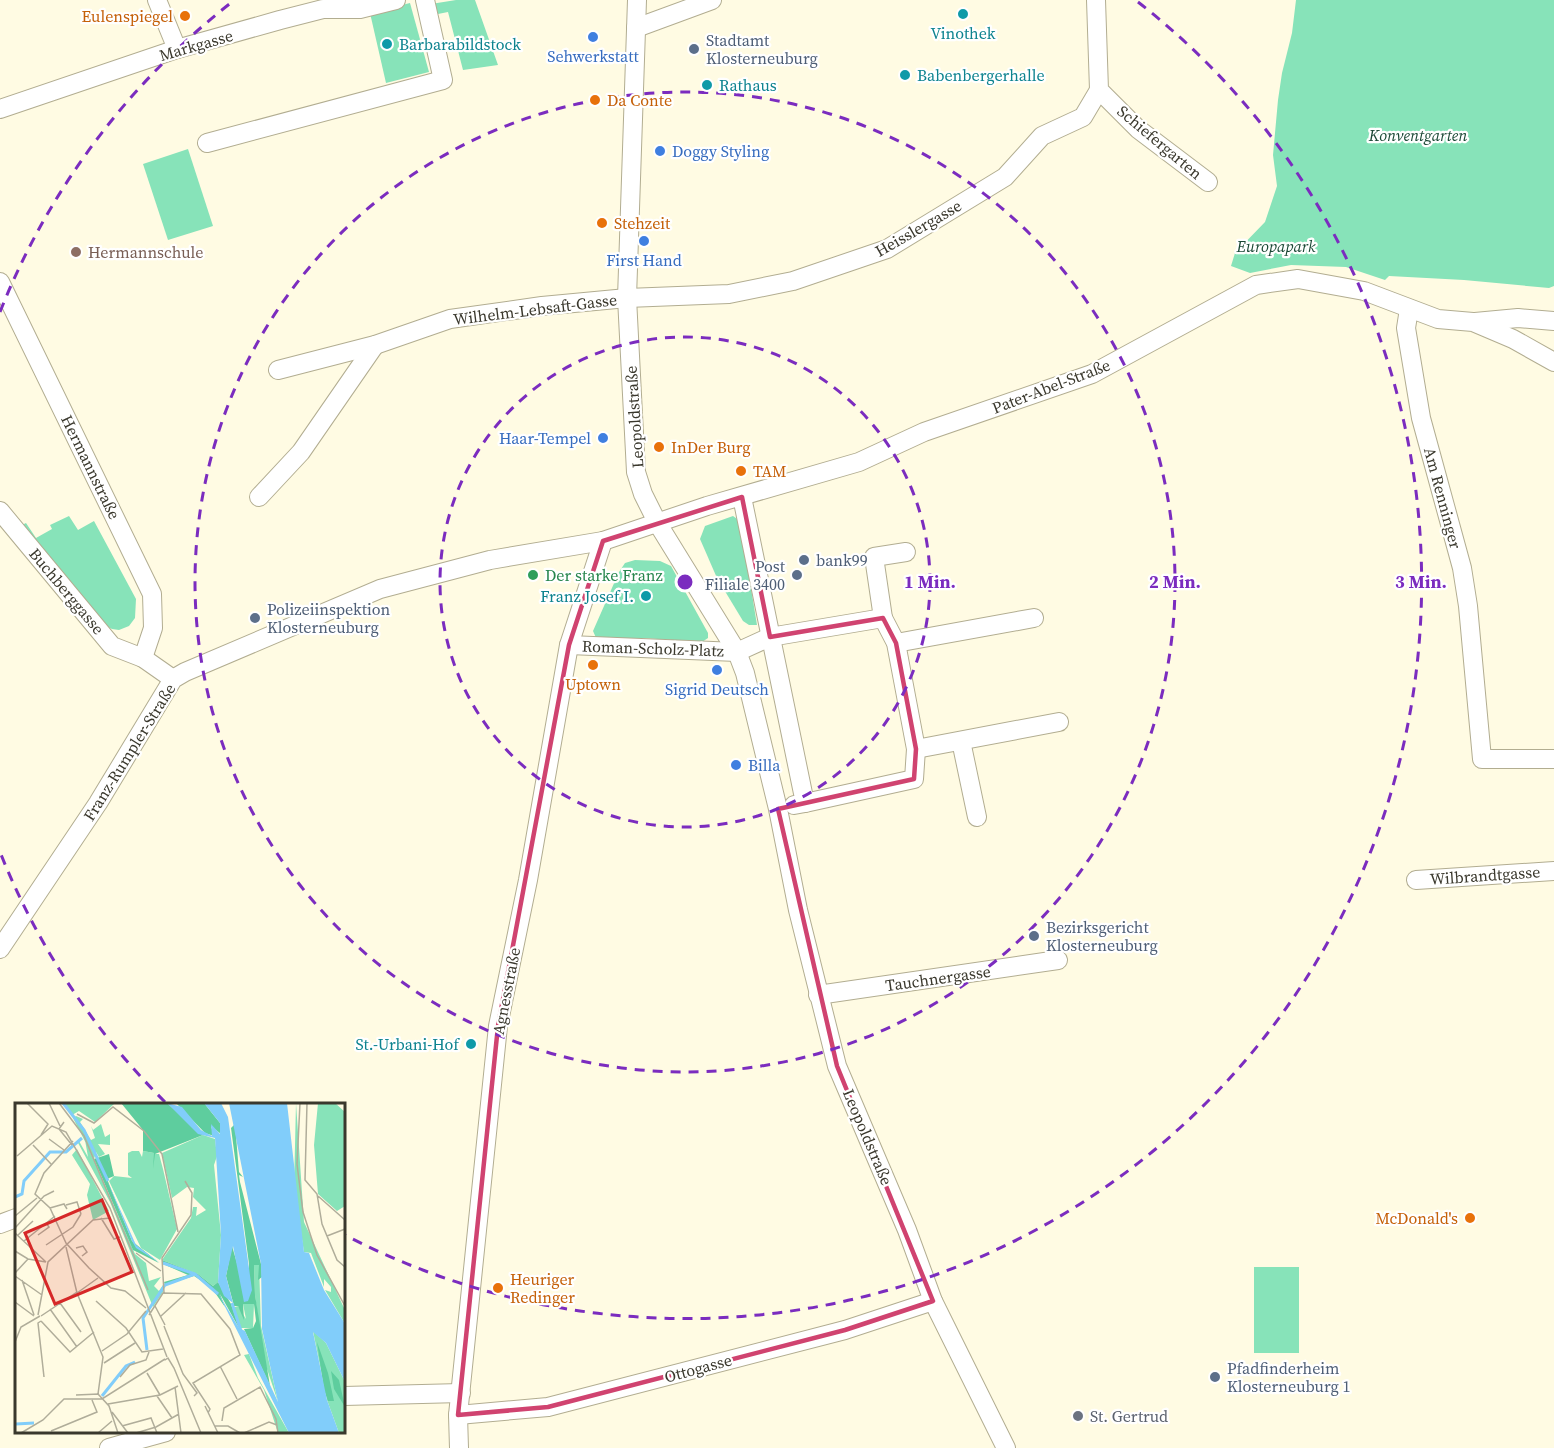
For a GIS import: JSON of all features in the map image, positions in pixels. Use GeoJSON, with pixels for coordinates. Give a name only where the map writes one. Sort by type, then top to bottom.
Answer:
{"type":"FeatureCollection","features":[{"type":"Feature","properties":{"kind":"street"},"geometry":{"type":"LineString","coordinates":[[158,0],[177,49]]}},
{"type":"Feature","properties":{"kind":"street","name":"Markgasse"},"geometry":{"type":"LineString","coordinates":[[0,109],[177,49],[323,9],[360,9],[396,0]]}},
{"type":"Feature","properties":{"kind":"street"},"geometry":{"type":"LineString","coordinates":[[207,143],[443,80],[425,0]]}},
{"type":"Feature","properties":{"kind":"street","name":"Leopoldstraße"},"geometry":{"type":"LineString","coordinates":[[638,0],[627,298],[636,471],[643,494],[658,524],[737,652],[745,673],[778,809],[818,995],[837,1066],[907,1230],[933,1301],[1006,1448]]}},
{"type":"Feature","properties":{"kind":"street"},"geometry":{"type":"LineString","coordinates":[[636,28],[712,0]]}},
{"type":"Feature","properties":{"kind":"street"},"geometry":{"type":"LineString","coordinates":[[1096,0],[1099,90]]}},
{"type":"Feature","properties":{"kind":"street","name":"Schiefergarten"},"geometry":{"type":"LineString","coordinates":[[1099,90],[1138,129],[1208,182]]}},
{"type":"Feature","properties":{"kind":"street","name":"Heisslergasse"},"geometry":{"type":"LineString","coordinates":[[627,298],[729,294],[793,281],[879,253],[1005,177],[1042,136],[1083,117],[1099,90]]}},
{"type":"Feature","properties":{"kind":"street","name":"Pater-Abel-Straße"},"geometry":{"type":"LineString","coordinates":[[658,524],[707,506],[859,462],[924,432],[1092,374],[1256,285],[1298,279],[1364,291],[1438,319],[1473,322],[1518,318],[1554,321]]}},
{"type":"Feature","properties":{"kind":"street","name":"Hermannstraße"},"geometry":{"type":"LineString","coordinates":[[0,282],[152,594],[153,628],[142,658]]}},
{"type":"Feature","properties":{"kind":"street","name":"Wilhelm-Lebsaft-Gasse"},"geometry":{"type":"LineString","coordinates":[[278,370],[375,345],[450,319],[542,306],[627,298]]}},
{"type":"Feature","properties":{"kind":"street","name":"Am Renninger"},"geometry":{"type":"LineString","coordinates":[[1409,309],[1406,328],[1421,418],[1462,568],[1468,606],[1482,759],[1554,759]]}},
{"type":"Feature","properties":{"kind":"street","name":"Pater-Abel-Straße"},"geometry":{"type":"LineString","coordinates":[[1473,322],[1514,339],[1554,362]]}},
{"type":"Feature","properties":{"kind":"street"},"geometry":{"type":"LineString","coordinates":[[259,497],[301,452],[375,345]]}},
{"type":"Feature","properties":{"kind":"street"},"geometry":{"type":"LineString","coordinates":[[742,497],[805,802]]}},
{"type":"Feature","properties":{"kind":"street","name":"Buchberggasse"},"geometry":{"type":"LineString","coordinates":[[0,511],[112,646],[142,658],[173,680]]}},
{"type":"Feature","properties":{"kind":"street","name":"Franz-Rumpler-Straße"},"geometry":{"type":"LineString","coordinates":[[0,949],[98,803],[173,680],[185,672],[380,589],[490,560],[603,542],[658,524]]}},
{"type":"Feature","properties":{"kind":"street","name":"Agnesstraße"},"geometry":{"type":"LineString","coordinates":[[459,1448],[458,1415],[498,1026],[528,880],[568,645],[603,542]]}},
{"type":"Feature","properties":{"kind":"street"},"geometry":{"type":"LineString","coordinates":[[778,809],[914,778],[916,749],[896,643],[883,618],[874,556],[906,552]]}},
{"type":"Feature","properties":{"kind":"street","name":"Roman-Scholz-Platz"},"geometry":{"type":"LineString","coordinates":[[568,645],[737,652],[770,637],[883,618]]}},
{"type":"Feature","properties":{"kind":"street"},"geometry":{"type":"LineString","coordinates":[[896,643],[1034,618]]}},
{"type":"Feature","properties":{"kind":"street"},"geometry":{"type":"LineString","coordinates":[[916,749],[1059,722]]}},
{"type":"Feature","properties":{"kind":"street"},"geometry":{"type":"LineString","coordinates":[[961,741],[977,817]]}},
{"type":"Feature","properties":{"kind":"street","name":"Wilbrandtgasse"},"geometry":{"type":"LineString","coordinates":[[1416,879],[1554,870]]}},
{"type":"Feature","properties":{"kind":"street","name":"Tauchnergasse"},"geometry":{"type":"LineString","coordinates":[[818,995],[1058,960]]}},
{"type":"Feature","properties":{"kind":"street"},"geometry":{"type":"LineString","coordinates":[[0,1224],[15,1218]]}},
{"type":"Feature","properties":{"kind":"street","name":"Ottogasse"},"geometry":{"type":"LineString","coordinates":[[458,1415],[548,1407],[845,1330],[933,1301]]}},
{"type":"Feature","properties":{"kind":"street"},"geometry":{"type":"LineString","coordinates":[[345,1396],[461,1393]]}},
{"type":"Feature","properties":{"kind":"street"},"geometry":{"type":"LineString","coordinates":[[109,1448],[159,1433]]}},
{"type":"Feature","properties":{"kind":"highlighted area"},"geometry":{"type":"Polygon","coordinates":[[[742,497],[770,637],[883,618],[896,643],[916,749],[914,779],[778,809],[837,1066],[933,1301],[845,1330],[548,1407],[458,1415],[498,1026],[569,645],[603,541],[742,497]]]}},
{"type":"Feature","properties":{"kind":"green space"},"geometry":{"type":"Polygon","coordinates":[[[475,0],[498,65],[463,70],[448,12],[433,15],[431,4],[475,0]]]}},
{"type":"Feature","properties":{"kind":"green space","name":"Konventgarten"},"geometry":{"type":"Polygon","coordinates":[[[1296,0],[1554,0],[1554,286],[1549,288],[1389,276],[1385,280],[1346,267],[1291,265],[1250,273],[1231,266],[1235,253],[1265,222],[1277,186],[1273,155],[1278,100],[1292,33],[1296,0]]]}},
{"type":"Feature","properties":{"kind":"green space"},"geometry":{"type":"Polygon","coordinates":[[[410,3],[429,72],[386,83],[370,13],[410,3]]]}},
{"type":"Feature","properties":{"kind":"green space"},"geometry":{"type":"Polygon","coordinates":[[[188,149],[213,226],[168,240],[143,164],[188,149]]]}},
{"type":"Feature","properties":{"kind":"green space"},"geometry":{"type":"Polygon","coordinates":[[[69,516],[78,530],[94,521],[136,599],[135,618],[129,626],[119,630],[106,626],[22,525],[26,523],[36,538],[52,529],[50,525],[69,516]]]}},
{"type":"Feature","properties":{"kind":"green space"},"geometry":{"type":"Polygon","coordinates":[[[733,516],[740,521],[757,625],[749,625],[743,621],[717,578],[700,539],[705,526],[733,516]]]}},
{"type":"Feature","properties":{"kind":"green space"},"geometry":{"type":"Polygon","coordinates":[[[635,560],[660,561],[671,566],[708,633],[708,638],[702,642],[643,638],[597,640],[593,631],[619,572],[625,563],[635,560]]]}},
{"type":"Feature","properties":{"kind":"green space"},"geometry":{"type":"Polygon","coordinates":[[[1254,1267],[1299,1267],[1299,1353],[1254,1353],[1254,1267]]]}},
{"type":"Feature","properties":{"kind":"place","name":"Vinothek"},"geometry":{"type":"Point","coordinates":[963,14]}},
{"type":"Feature","properties":{"kind":"place","name":"Eulenspiegel"},"geometry":{"type":"Point","coordinates":[185,16]}},
{"type":"Feature","properties":{"kind":"place","name":"Sehwerkstatt"},"geometry":{"type":"Point","coordinates":[593,37]}},
{"type":"Feature","properties":{"kind":"place","name":"Barbarabildstock"},"geometry":{"type":"Point","coordinates":[387,44]}},
{"type":"Feature","properties":{"kind":"place","name":"Stadtamt Klosterneuburg"},"geometry":{"type":"Point","coordinates":[694,49]}},
{"type":"Feature","properties":{"kind":"place","name":"Babenbergerhalle"},"geometry":{"type":"Point","coordinates":[905,75]}},
{"type":"Feature","properties":{"kind":"place","name":"Rathaus"},"geometry":{"type":"Point","coordinates":[707,85]}},
{"type":"Feature","properties":{"kind":"place","name":"Da Conte"},"geometry":{"type":"Point","coordinates":[595,100]}},
{"type":"Feature","properties":{"kind":"place","name":"Doggy Styling"},"geometry":{"type":"Point","coordinates":[660,151]}},
{"type":"Feature","properties":{"kind":"place","name":"Stehzeit"},"geometry":{"type":"Point","coordinates":[602,223]}},
{"type":"Feature","properties":{"kind":"place","name":"First Hand"},"geometry":{"type":"Point","coordinates":[644,241]}},
{"type":"Feature","properties":{"kind":"place","name":"Hermannschule"},"geometry":{"type":"Point","coordinates":[76,252]}},
{"type":"Feature","properties":{"kind":"place","name":"Haar-Tempel"},"geometry":{"type":"Point","coordinates":[603,438]}},
{"type":"Feature","properties":{"kind":"place","name":"InDer Burg"},"geometry":{"type":"Point","coordinates":[659,447]}},
{"type":"Feature","properties":{"kind":"place","name":"TAM"},"geometry":{"type":"Point","coordinates":[741,471]}},
{"type":"Feature","properties":{"kind":"place","name":"bank99"},"geometry":{"type":"Point","coordinates":[804,560]}},
{"type":"Feature","properties":{"kind":"place","name":"Der starke Franz"},"geometry":{"type":"Point","coordinates":[533,575]}},
{"type":"Feature","properties":{"kind":"place","name":"Post Filiale 3400"},"geometry":{"type":"Point","coordinates":[797,575]}},
{"type":"Feature","properties":{"kind":"place","name":"Franz Josef I."},"geometry":{"type":"Point","coordinates":[646,596]}},
{"type":"Feature","properties":{"kind":"place","name":"Polizeiinspektion Klosterneuburg"},"geometry":{"type":"Point","coordinates":[255,618]}},
{"type":"Feature","properties":{"kind":"place","name":"Uptown"},"geometry":{"type":"Point","coordinates":[593,665]}},
{"type":"Feature","properties":{"kind":"place","name":"Sigrid Deutsch"},"geometry":{"type":"Point","coordinates":[717,670]}},
{"type":"Feature","properties":{"kind":"place","name":"Billa"},"geometry":{"type":"Point","coordinates":[736,765]}},
{"type":"Feature","properties":{"kind":"place","name":"Bezirksgericht Klosterneuburg"},"geometry":{"type":"Point","coordinates":[1034,936]}},
{"type":"Feature","properties":{"kind":"place","name":"St.-Urbani-Hof"},"geometry":{"type":"Point","coordinates":[471,1044]}},
{"type":"Feature","properties":{"kind":"place","name":"McDonald's"},"geometry":{"type":"Point","coordinates":[1470,1218]}},
{"type":"Feature","properties":{"kind":"place","name":"Heuriger Redinger"},"geometry":{"type":"Point","coordinates":[498,1288]}},
{"type":"Feature","properties":{"kind":"place","name":"Pfadfinderheim Klosterneuburg 1"},"geometry":{"type":"Point","coordinates":[1215,1377]}},
{"type":"Feature","properties":{"kind":"place","name":"St. Gertrud"},"geometry":{"type":"Point","coordinates":[1078,1416]}},
{"type":"Feature","properties":{"kind":"park label","name":"Europapark"},"geometry":{"type":"Point","coordinates":[1276,246]}}]}
